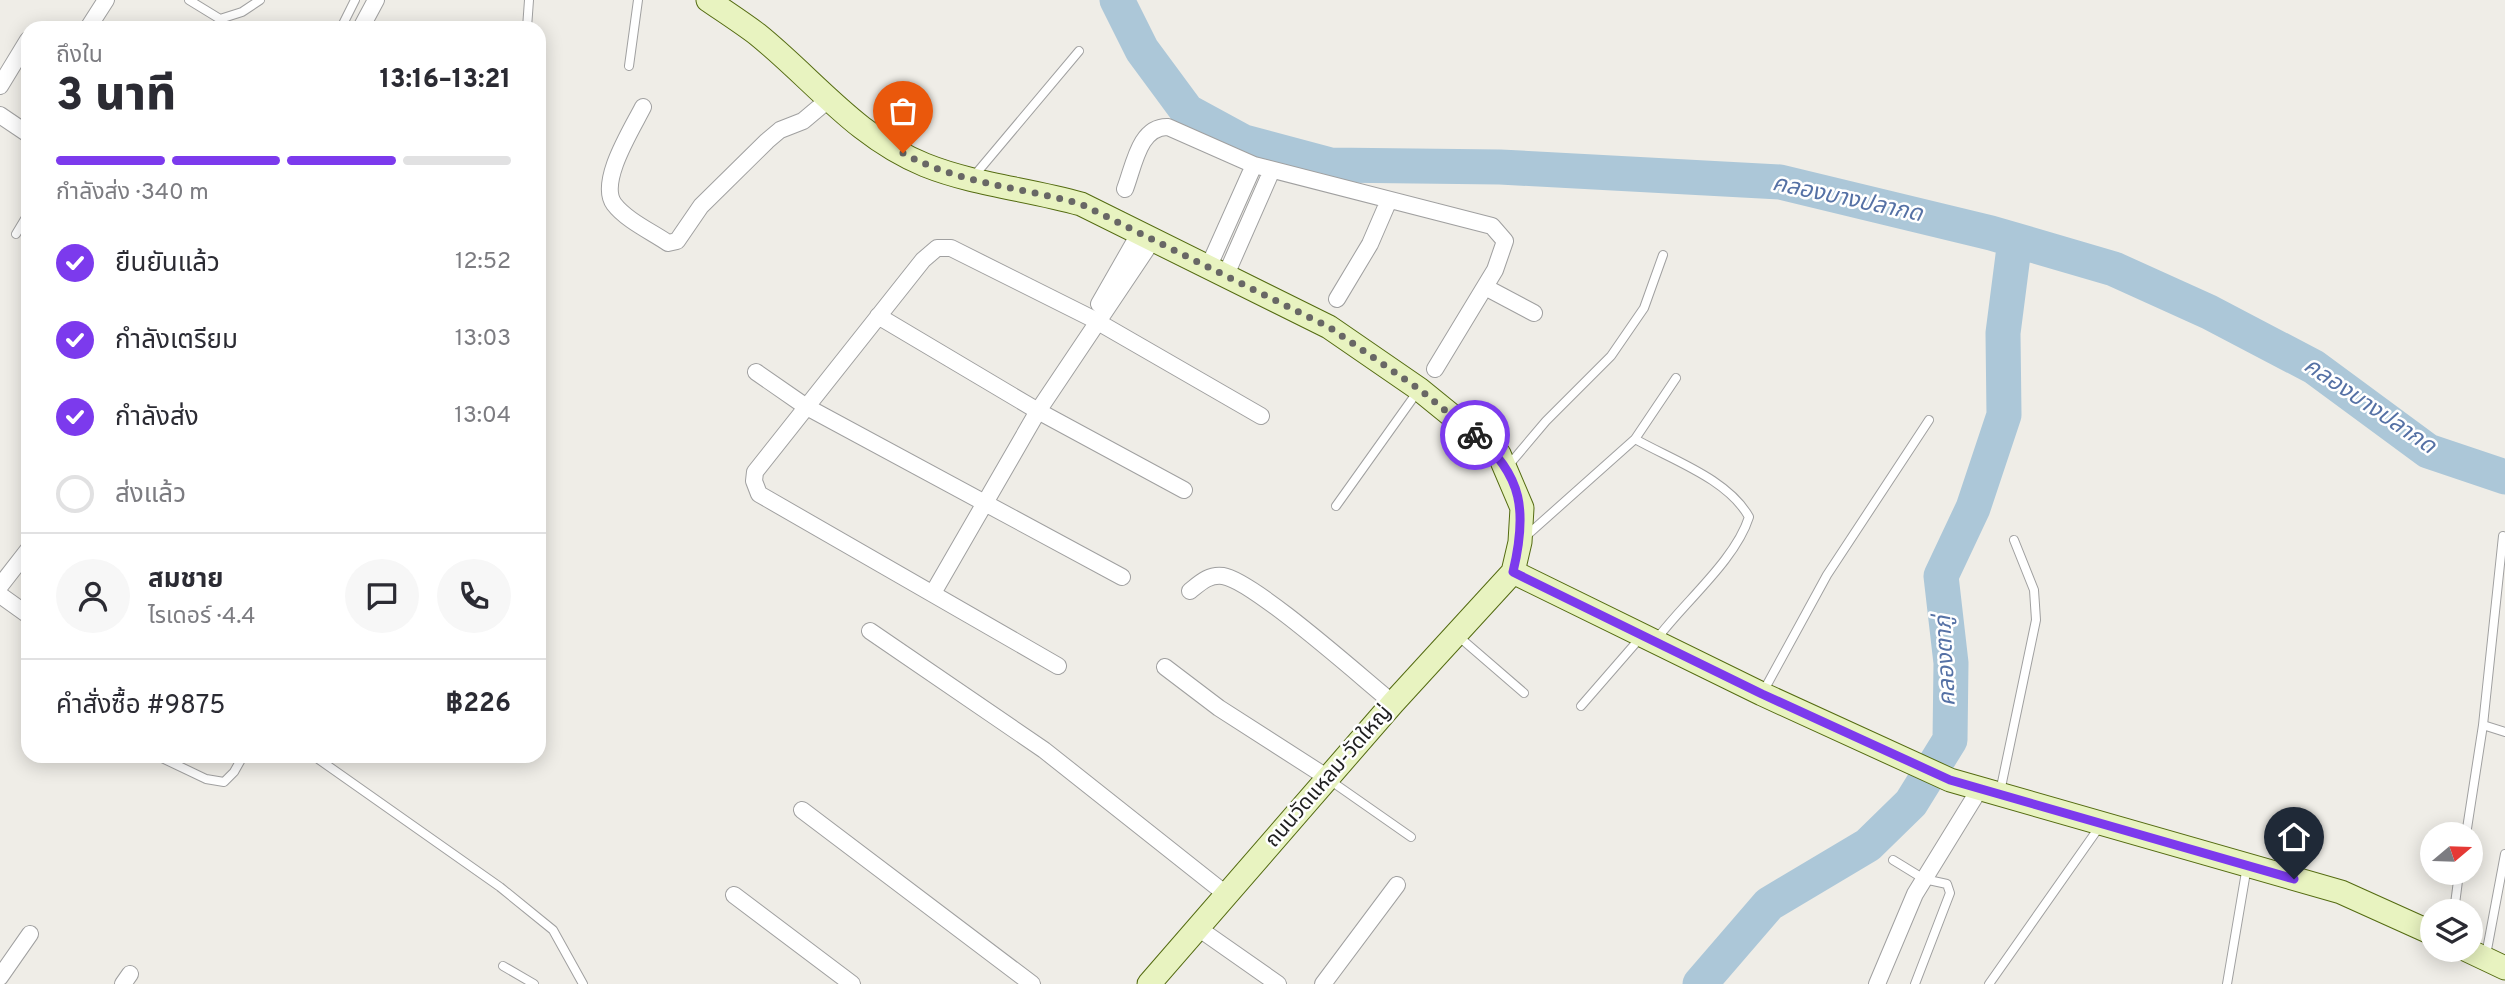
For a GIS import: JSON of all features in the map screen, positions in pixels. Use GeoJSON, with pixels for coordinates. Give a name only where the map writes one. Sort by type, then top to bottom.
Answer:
{"type":"FeatureCollection","features":[{"type":"Feature","properties":{"kind":"street"},"geometry":{"type":"LineString","coordinates":[[92,21],[106,0]]}},
{"type":"Feature","properties":{"kind":"street"},"geometry":{"type":"LineString","coordinates":[[365,21],[376,0]]}},
{"type":"Feature","properties":{"kind":"street"},"geometry":{"type":"LineString","coordinates":[[708,0],[758,35],[863,131],[923,164],[970,181],[1038,192],[1081,204],[1329,327],[1419,389],[1499,454],[1522,508],[1520,542],[1513,572],[1762,694],[1950,780],[2341,892],[2420,927]]}},
{"type":"Feature","properties":{"kind":"street"},"geometry":{"type":"LineString","coordinates":[[0,86],[21,52]]}},
{"type":"Feature","properties":{"kind":"street"},"geometry":{"type":"LineString","coordinates":[[643,107],[621,152],[610,182],[609,195],[615,206],[668,243],[677,241],[701,206],[767,141],[780,130],[803,121],[828,100]]}},
{"type":"Feature","properties":{"kind":"street"},"geometry":{"type":"LineString","coordinates":[[2,120],[21,130]]}},
{"type":"Feature","properties":{"kind":"street"},"geometry":{"type":"LineString","coordinates":[[1125,189],[1147,134],[1156,127],[1168,127],[1254,165],[1492,226],[1501,233],[1505,241],[1495,270],[1435,369]]}},
{"type":"Feature","properties":{"kind":"street"},"geometry":{"type":"LineString","coordinates":[[1217,272],[1254,165]]}},
{"type":"Feature","properties":{"kind":"street"},"geometry":{"type":"LineString","coordinates":[[1217,272],[1272,170]]}},
{"type":"Feature","properties":{"kind":"street"},"geometry":{"type":"LineString","coordinates":[[1337,299],[1370,244],[1389,200]]}},
{"type":"Feature","properties":{"kind":"street"},"geometry":{"type":"LineString","coordinates":[[933,593],[1038,411],[1146,237]]}},
{"type":"Feature","properties":{"kind":"street"},"geometry":{"type":"LineString","coordinates":[[1058,666],[759,494],[754,481],[755,472],[805,406],[923,260],[937,248],[951,248],[1095,320],[1261,416]]}},
{"type":"Feature","properties":{"kind":"street"},"geometry":{"type":"LineString","coordinates":[[1485,287],[1534,313]]}},
{"type":"Feature","properties":{"kind":"street"},"geometry":{"type":"LineString","coordinates":[[878,316],[1038,411],[1184,490]]}},
{"type":"Feature","properties":{"kind":"street"},"geometry":{"type":"LineString","coordinates":[[756,372],[805,406],[984,505],[1122,577]]}},
{"type":"Feature","properties":{"kind":"street"},"geometry":{"type":"LineString","coordinates":[[0,586],[21,559]]}},
{"type":"Feature","properties":{"kind":"street","name":"ถนนวัดแหลม-วัดใหญ่"},"geometry":{"type":"LineString","coordinates":[[1149,984],[1393,704],[1513,572]]}},
{"type":"Feature","properties":{"kind":"street"},"geometry":{"type":"LineString","coordinates":[[1190,592],[1208,577],[1224,576],[1256,592],[1393,704]]}},
{"type":"Feature","properties":{"kind":"street"},"geometry":{"type":"LineString","coordinates":[[0,595],[21,610]]}},
{"type":"Feature","properties":{"kind":"street"},"geometry":{"type":"LineString","coordinates":[[870,631],[1044,750],[1227,895]]}},
{"type":"Feature","properties":{"kind":"street"},"geometry":{"type":"LineString","coordinates":[[1165,667],[1219,708],[1328,779]]}},
{"type":"Feature","properties":{"kind":"street"},"geometry":{"type":"LineString","coordinates":[[1877,984],[1924,879],[1989,793]]}},
{"type":"Feature","properties":{"kind":"street"},"geometry":{"type":"LineString","coordinates":[[802,810],[1032,984]]}},
{"type":"Feature","properties":{"kind":"street"},"geometry":{"type":"LineString","coordinates":[[1323,984],[1397,885]]}},
{"type":"Feature","properties":{"kind":"street"},"geometry":{"type":"LineString","coordinates":[[734,895],[852,984]]}},
{"type":"Feature","properties":{"kind":"street"},"geometry":{"type":"LineString","coordinates":[[1198,928],[1278,984]]}},
{"type":"Feature","properties":{"kind":"street"},"geometry":{"type":"LineString","coordinates":[[0,977],[30,934]]}},
{"type":"Feature","properties":{"kind":"lane"},"geometry":{"type":"LineString","coordinates":[[189,0],[220,19],[242,12],[260,0]]}},
{"type":"Feature","properties":{"kind":"lane"},"geometry":{"type":"LineString","coordinates":[[344,21],[355,0]]}},
{"type":"Feature","properties":{"kind":"lane"},"geometry":{"type":"LineString","coordinates":[[528,21],[529,0]]}},
{"type":"Feature","properties":{"kind":"lane"},"geometry":{"type":"LineString","coordinates":[[629,66],[638,0]]}},
{"type":"Feature","properties":{"kind":"lane"},"geometry":{"type":"LineString","coordinates":[[970,181],[1079,51]]}},
{"type":"Feature","properties":{"kind":"lane"},"geometry":{"type":"LineString","coordinates":[[16,234],[21,226]]}},
{"type":"Feature","properties":{"kind":"lane"},"geometry":{"type":"LineString","coordinates":[[1506,468],[1546,421],[1611,356],[1644,308],[1662,255]]}},
{"type":"Feature","properties":{"kind":"lane"},"geometry":{"type":"LineString","coordinates":[[1520,542],[1635,439],[1675,378]]}},
{"type":"Feature","properties":{"kind":"lane"},"geometry":{"type":"LineString","coordinates":[[1336,506],[1419,389]]}},
{"type":"Feature","properties":{"kind":"lane"},"geometry":{"type":"LineString","coordinates":[[1762,694],[1827,575],[1929,420]]}},
{"type":"Feature","properties":{"kind":"lane"},"geometry":{"type":"LineString","coordinates":[[1581,706],[1716,569],[1746,527],[1749,517],[1743,506],[1712,481],[1635,439]]}},
{"type":"Feature","properties":{"kind":"lane"},"geometry":{"type":"LineString","coordinates":[[2468,822],[2483,726],[2503,536]]}},
{"type":"Feature","properties":{"kind":"lane"},"geometry":{"type":"LineString","coordinates":[[1989,793],[2036,620],[2034,590],[2014,540]]}},
{"type":"Feature","properties":{"kind":"lane"},"geometry":{"type":"LineString","coordinates":[[1456,634],[1524,693]]}},
{"type":"Feature","properties":{"kind":"lane"},"geometry":{"type":"LineString","coordinates":[[2483,726],[2505,732]]}},
{"type":"Feature","properties":{"kind":"lane"},"geometry":{"type":"LineString","coordinates":[[172,763],[206,779],[223,782],[239,763]]}},
{"type":"Feature","properties":{"kind":"lane"},"geometry":{"type":"LineString","coordinates":[[324,763],[500,887],[553,930],[583,984]]}},
{"type":"Feature","properties":{"kind":"lane"},"geometry":{"type":"LineString","coordinates":[[1328,779],[1411,838]]}},
{"type":"Feature","properties":{"kind":"lane"},"geometry":{"type":"LineString","coordinates":[[1989,984],[2101,825]]}},
{"type":"Feature","properties":{"kind":"lane"},"geometry":{"type":"LineString","coordinates":[[2486,959],[2505,854]]}},
{"type":"Feature","properties":{"kind":"lane"},"geometry":{"type":"LineString","coordinates":[[1893,860],[1924,879],[1947,884],[1950,893],[1915,984]]}},
{"type":"Feature","properties":{"kind":"lane"},"geometry":{"type":"LineString","coordinates":[[2227,984],[2247,866]]}},
{"type":"Feature","properties":{"kind":"lane"},"geometry":{"type":"LineString","coordinates":[[503,966],[534,984]]}},
{"type":"Feature","properties":{"kind":"waterway","name":"คลองบางปลากด"},"geometry":{"type":"LineString","coordinates":[[1117,0],[1142,50],[1187,111],[1244,142],[1330,165],[1500,167],[1780,182],[1991,233],[2114,269],[2209,312],[2314,367],[2428,451],[2505,477]]}},
{"type":"Feature","properties":{"kind":"waterway","name":"คลองตาภู่"},"geometry":{"type":"LineString","coordinates":[[1700,984],[1769,904],[1868,845],[1911,803],[1950,740],[1951,663],[1941,576],[1973,508],[2004,415],[2003,333],[2015,240]]}},
{"type":"Feature","properties":{"kind":"way so far"},"geometry":{"type":"LineString","coordinates":[[903,153],[923,164],[970,181],[1038,192],[1081,204],[1329,327],[1419,389],[1475,435]]}},
{"type":"Feature","properties":{"kind":"route"},"geometry":{"type":"LineString","coordinates":[[1475,435],[1499,454],[1522,508],[1520,542],[1513,572],[1762,694],[1950,780],[2294,879]]}}]}
